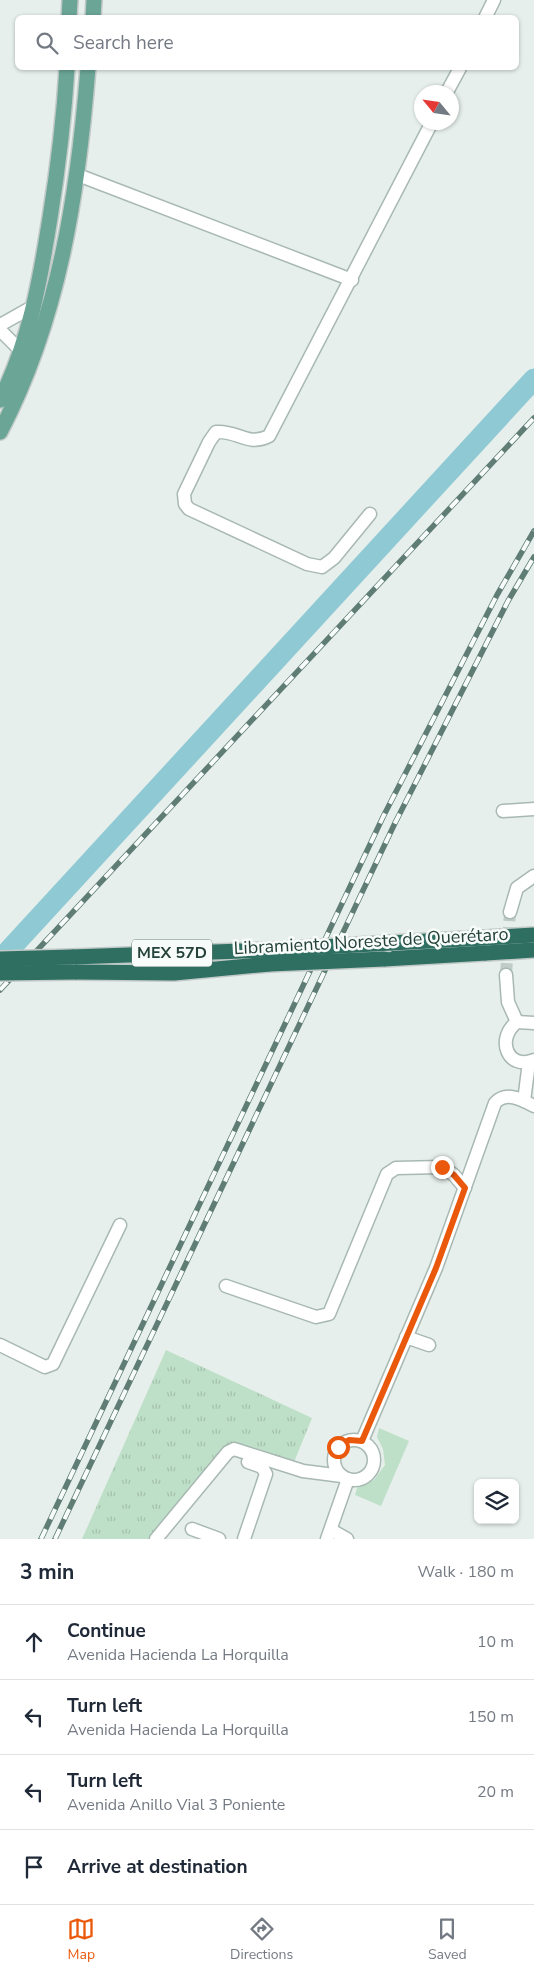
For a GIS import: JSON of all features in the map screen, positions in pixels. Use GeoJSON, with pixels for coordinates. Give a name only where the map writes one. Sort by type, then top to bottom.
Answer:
{"type":"FeatureCollection","features":[{"type":"Feature","properties":{"kind":"highway","name":"Libramiento Noreste de Querétaro"},"geometry":{"type":"LineString","coordinates":[[270,957],[391,943],[534,935]]}},
{"type":"Feature","properties":{"kind":"highway","name":"Libramiento Noreste de Querétaro"},"geometry":{"type":"LineString","coordinates":[[0,973],[74,964],[270,957],[384,959],[534,950]]}},
{"type":"Feature","properties":{"kind":"highway","name":"Libramiento Noreste de Querétaro"},"geometry":{"type":"LineString","coordinates":[[0,959],[74,964]]}},
{"type":"Feature","properties":{"kind":"main road"},"geometry":{"type":"LineString","coordinates":[[69,15],[70,0]]}},
{"type":"Feature","properties":{"kind":"main road"},"geometry":{"type":"LineString","coordinates":[[92,15],[94,0]]}},
{"type":"Feature","properties":{"kind":"main road"},"geometry":{"type":"LineString","coordinates":[[0,400],[22,351],[34,306],[64,129],[67,70]]}},
{"type":"Feature","properties":{"kind":"main road"},"geometry":{"type":"LineString","coordinates":[[0,432],[17,399],[38,348],[65,248],[78,175],[88,70]]}},
{"type":"Feature","properties":{"kind":"street"},"geometry":{"type":"LineString","coordinates":[[486,15],[494,0]]}},
{"type":"Feature","properties":{"kind":"street"},"geometry":{"type":"LineString","coordinates":[[451,85],[459,70]]}},
{"type":"Feature","properties":{"kind":"street"},"geometry":{"type":"LineString","coordinates":[[370,514],[334,558],[322,567],[307,564],[189,510],[185,504],[184,494],[216,432],[228,431],[249,440],[260,440],[269,436],[352,280],[428,130]]}},
{"type":"Feature","properties":{"kind":"street"},"geometry":{"type":"LineString","coordinates":[[78,175],[352,280]]}},
{"type":"Feature","properties":{"kind":"street"},"geometry":{"type":"LineString","coordinates":[[0,325],[34,306]]}},
{"type":"Feature","properties":{"kind":"street"},"geometry":{"type":"LineString","coordinates":[[0,330],[22,351]]}},
{"type":"Feature","properties":{"kind":"street"},"geometry":{"type":"LineString","coordinates":[[503,812],[534,809]]}},
{"type":"Feature","properties":{"kind":"street"},"geometry":{"type":"LineString","coordinates":[[510,912],[517,888],[534,876]]}},
{"type":"Feature","properties":{"kind":"street"},"geometry":{"type":"LineString","coordinates":[[506,976],[508,1002],[516,1022]]}},
{"type":"Feature","properties":{"kind":"street"},"geometry":{"type":"LineString","coordinates":[[362,1441],[436,1268],[495,1103],[500,1097],[509,1096],[529,1103],[532,1061],[514,1059],[505,1046],[508,1030],[516,1022],[534,1023]]}},
{"type":"Feature","properties":{"kind":"street"},"geometry":{"type":"LineString","coordinates":[[226,1286],[316,1317],[329,1314],[387,1174],[396,1168],[442,1167],[454,1175],[465,1188]]}},
{"type":"Feature","properties":{"kind":"street"},"geometry":{"type":"LineString","coordinates":[[0,1345],[46,1367],[53,1364],[120,1225]]}},
{"type":"Feature","properties":{"kind":"street"},"geometry":{"type":"LineString","coordinates":[[406,1336],[429,1345]]}},
{"type":"Feature","properties":{"kind":"street"},"geometry":{"type":"LineString","coordinates":[[156,1539],[228,1452],[234,1449],[303,1471],[345,1478],[362,1479],[372,1470],[374,1456],[368,1444],[362,1441],[349,1440],[338,1447],[334,1459],[337,1471],[345,1478]]}},
{"type":"Feature","properties":{"kind":"street"},"geometry":{"type":"LineString","coordinates":[[244,1460],[262,1467],[266,1474],[244,1539]]}},
{"type":"Feature","properties":{"kind":"street"},"geometry":{"type":"LineString","coordinates":[[345,1478],[329,1534],[347,1539]]}},
{"type":"Feature","properties":{"kind":"street"},"geometry":{"type":"LineString","coordinates":[[192,1528],[219,1539]]}},
{"type":"Feature","properties":{"kind":"green space"},"geometry":{"type":"Polygon","coordinates":[[[166,1350],[312,1418],[292,1467],[237,1447],[165,1539],[82,1539],[166,1350]]]}},
{"type":"Feature","properties":{"kind":"green space"},"geometry":{"type":"Polygon","coordinates":[[[379,1428],[409,1441],[381,1506],[355,1495],[358,1485],[374,1480],[385,1465],[383,1449],[377,1437],[379,1428]]]}},
{"type":"Feature","properties":{"kind":"waterway"},"geometry":{"type":"LineString","coordinates":[[0,960],[534,379]]}},
{"type":"Feature","properties":{"kind":"tunnel"},"geometry":{"type":"LineString","coordinates":[[506,975],[510,912]]}},
{"type":"Feature","properties":{"kind":"railway"},"geometry":{"type":"LineString","coordinates":[[0,990],[534,418]]}},
{"type":"Feature","properties":{"kind":"railway"},"geometry":{"type":"LineString","coordinates":[[41,1539],[383,817],[497,595],[534,531]]}},
{"type":"Feature","properties":{"kind":"railway"},"geometry":{"type":"LineString","coordinates":[[55,1539],[395,823],[508,601],[534,557]]}},
{"type":"Feature","properties":{"kind":"route"},"geometry":{"type":"LineString","coordinates":[[338,1447],[343,1442],[349,1440],[356,1439],[362,1441],[436,1268],[465,1188],[454,1175],[442,1167]]}}]}
